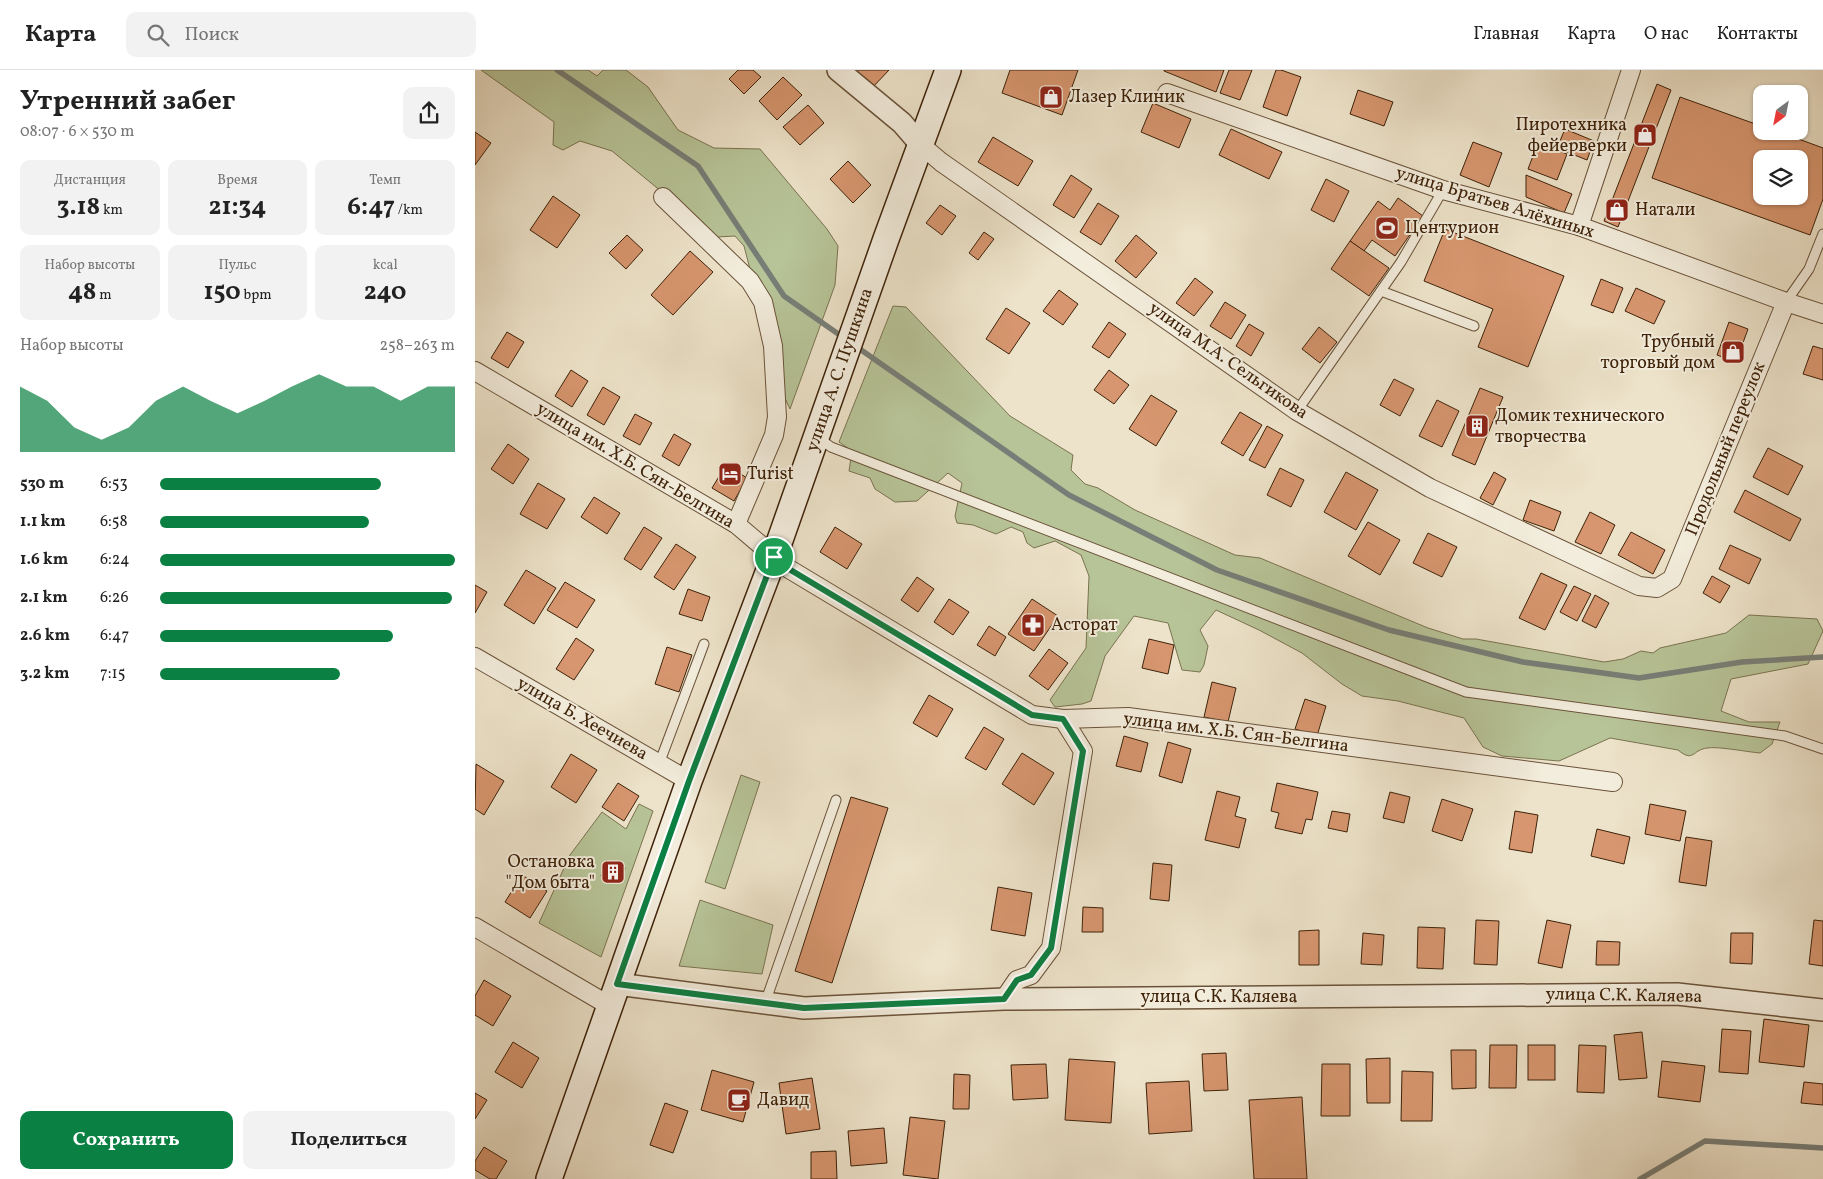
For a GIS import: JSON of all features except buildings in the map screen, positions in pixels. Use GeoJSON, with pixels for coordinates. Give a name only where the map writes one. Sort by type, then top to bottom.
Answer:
{"type":"FeatureCollection","features":[{"type":"Feature","properties":{"kind":"main road","name":"улица А. С. Пушкина"},"geometry":{"type":"LineString","coordinates":[[549,1179],[689,781],[774,557],[886,239],[948,70]]}},
{"type":"Feature","properties":{"kind":"street","name":"улица М.А. Сельгикова"},"geometry":{"type":"LineString","coordinates":[[838,70],[902,123],[921,145],[941,162],[1297,411],[1430,488],[1639,586],[1657,588]]}},
{"type":"Feature","properties":{"kind":"street"},"geometry":{"type":"LineString","coordinates":[[1579,226],[1631,70]]}},
{"type":"Feature","properties":{"kind":"street","name":"улица Братьев Алёхиных"},"geometry":{"type":"LineString","coordinates":[[1167,93],[1443,190],[1579,226],[1823,314]]}},
{"type":"Feature","properties":{"kind":"street"},"geometry":{"type":"LineString","coordinates":[[663,197],[749,281],[763,302],[773,346],[777,417],[774,435],[735,524]]}},
{"type":"Feature","properties":{"kind":"street","name":"Продольный переулок"},"geometry":{"type":"LineString","coordinates":[[1657,588],[1672,579],[1786,302]]}},
{"type":"Feature","properties":{"kind":"street","name":"улица им. Х.Б. Сян-Белгина"},"geometry":{"type":"LineString","coordinates":[[475,371],[735,524],[789,569],[1032,715],[1063,719],[1128,717],[1613,782]]}},
{"type":"Feature","properties":{"kind":"street","name":"улица Б. Хеечиева"},"geometry":{"type":"LineString","coordinates":[[475,657],[689,781]]}},
{"type":"Feature","properties":{"kind":"street"},"geometry":{"type":"LineString","coordinates":[[1004,999],[1017,980],[1031,975],[1051,948],[1083,751],[1063,719]]}},
{"type":"Feature","properties":{"kind":"street"},"geometry":{"type":"LineString","coordinates":[[475,927],[613,995]]}},
{"type":"Feature","properties":{"kind":"street","name":"улица С.К. Каляева"},"geometry":{"type":"LineString","coordinates":[[613,995],[765,1003],[804,1008],[1004,999],[1677,994],[1823,1010]]}},
{"type":"Feature","properties":{"kind":"lane"},"geometry":{"type":"LineString","coordinates":[[1297,411],[1401,262],[1443,190]]}},
{"type":"Feature","properties":{"kind":"lane"},"geometry":{"type":"LineString","coordinates":[[1786,302],[1820,251],[1823,234]]}},
{"type":"Feature","properties":{"kind":"lane"},"geometry":{"type":"LineString","coordinates":[[1381,291],[1474,326]]}},
{"type":"Feature","properties":{"kind":"lane"},"geometry":{"type":"LineString","coordinates":[[816,436],[831,447],[1466,692],[1785,736],[1823,749]]}},
{"type":"Feature","properties":{"kind":"lane"},"geometry":{"type":"LineString","coordinates":[[659,764],[703,644]]}},
{"type":"Feature","properties":{"kind":"lane"},"geometry":{"type":"LineString","coordinates":[[765,1003],[836,800]]}},
{"type":"Feature","properties":{"kind":"green space"},"geometry":{"type":"Polygon","coordinates":[[[481,70],[588,70],[597,76],[603,70],[626,70],[648,87],[678,130],[714,148],[760,149],[827,229],[838,246],[835,285],[790,409],[782,392],[744,246],[735,236],[717,237],[612,151],[580,141],[563,150],[553,145],[554,122],[481,70]]]}},
{"type":"Feature","properties":{"kind":"green space"},"geometry":{"type":"Polygon","coordinates":[[[893,306],[906,307],[1010,416],[1073,455],[1071,470],[1085,484],[1098,488],[1135,510],[1235,555],[1260,558],[1428,628],[1463,639],[1476,639],[1604,662],[1623,659],[1641,651],[1653,653],[1660,648],[1726,633],[1749,615],[1817,619],[1823,631],[1808,664],[1731,679],[1721,711],[1749,722],[1780,722],[1772,744],[1760,753],[1712,748],[1702,749],[1690,756],[1678,750],[1610,738],[1559,761],[1502,756],[1483,747],[1464,718],[1398,701],[1362,696],[1342,684],[1302,653],[1216,610],[1200,630],[1208,646],[1204,665],[1200,672],[1182,670],[1168,623],[1134,616],[1105,656],[1091,701],[1055,707],[1050,700],[1086,648],[1089,576],[1081,555],[1055,541],[1034,548],[1027,543],[1023,532],[1011,527],[996,534],[973,525],[957,523],[955,516],[962,483],[948,473],[917,501],[895,502],[875,489],[870,478],[849,471],[852,451],[839,442],[893,306]]]}},
{"type":"Feature","properties":{"kind":"green space"},"geometry":{"type":"Polygon","coordinates":[[[741,775],[760,782],[725,889],[705,882],[741,775]]]}},
{"type":"Feature","properties":{"kind":"green space"},"geometry":{"type":"Polygon","coordinates":[[[639,804],[653,811],[601,957],[539,923],[570,855],[602,812],[626,829],[639,804]]]}},
{"type":"Feature","properties":{"kind":"green space"},"geometry":{"type":"Polygon","coordinates":[[[700,900],[773,925],[762,974],[679,966],[700,900]]]}},
{"type":"Feature","properties":{"kind":"waterway"},"geometry":{"type":"LineString","coordinates":[[557,70],[698,166],[784,296],[844,338]]}},
{"type":"Feature","properties":{"kind":"waterway"},"geometry":{"type":"LineString","coordinates":[[854,345],[1069,495],[1217,570],[1389,630],[1523,662],[1639,678],[1742,662],[1823,657]]}},
{"type":"Feature","properties":{"kind":"waterway"},"geometry":{"type":"LineString","coordinates":[[1640,1179],[1705,1141],[1823,1148]]}},
{"type":"Feature","properties":{"kind":"place","name":"Лазер Клиник"},"geometry":{"type":"Point","coordinates":[1051,97]}},
{"type":"Feature","properties":{"kind":"place","name":"Пиротехника фейерверки"},"geometry":{"type":"Point","coordinates":[1645,135]}},
{"type":"Feature","properties":{"kind":"place","name":"Натали"},"geometry":{"type":"Point","coordinates":[1617,210]}},
{"type":"Feature","properties":{"kind":"place","name":"Центурион"},"geometry":{"type":"Point","coordinates":[1387,228]}},
{"type":"Feature","properties":{"kind":"place","name":"Трубный торговый дом"},"geometry":{"type":"Point","coordinates":[1733,352]}},
{"type":"Feature","properties":{"kind":"place","name":"Домик технического творчества"},"geometry":{"type":"Point","coordinates":[1477,426]}},
{"type":"Feature","properties":{"kind":"place","name":"Turist"},"geometry":{"type":"Point","coordinates":[730,474]}},
{"type":"Feature","properties":{"kind":"place","name":"Асторат"},"geometry":{"type":"Point","coordinates":[1033,625]}},
{"type":"Feature","properties":{"kind":"place","name":"Остановка \"Дом быта\""},"geometry":{"type":"Point","coordinates":[613,872]}},
{"type":"Feature","properties":{"kind":"place","name":"Давид"},"geometry":{"type":"Point","coordinates":[739,1100]}},
{"type":"Feature","properties":{"kind":"route"},"geometry":{"type":"LineString","coordinates":[[774,557],[789,569],[1032,715],[1063,719],[1083,751],[1051,948],[1031,975],[1017,980],[1004,999],[804,1008],[617,984],[689,781],[774,557]]}}]}
